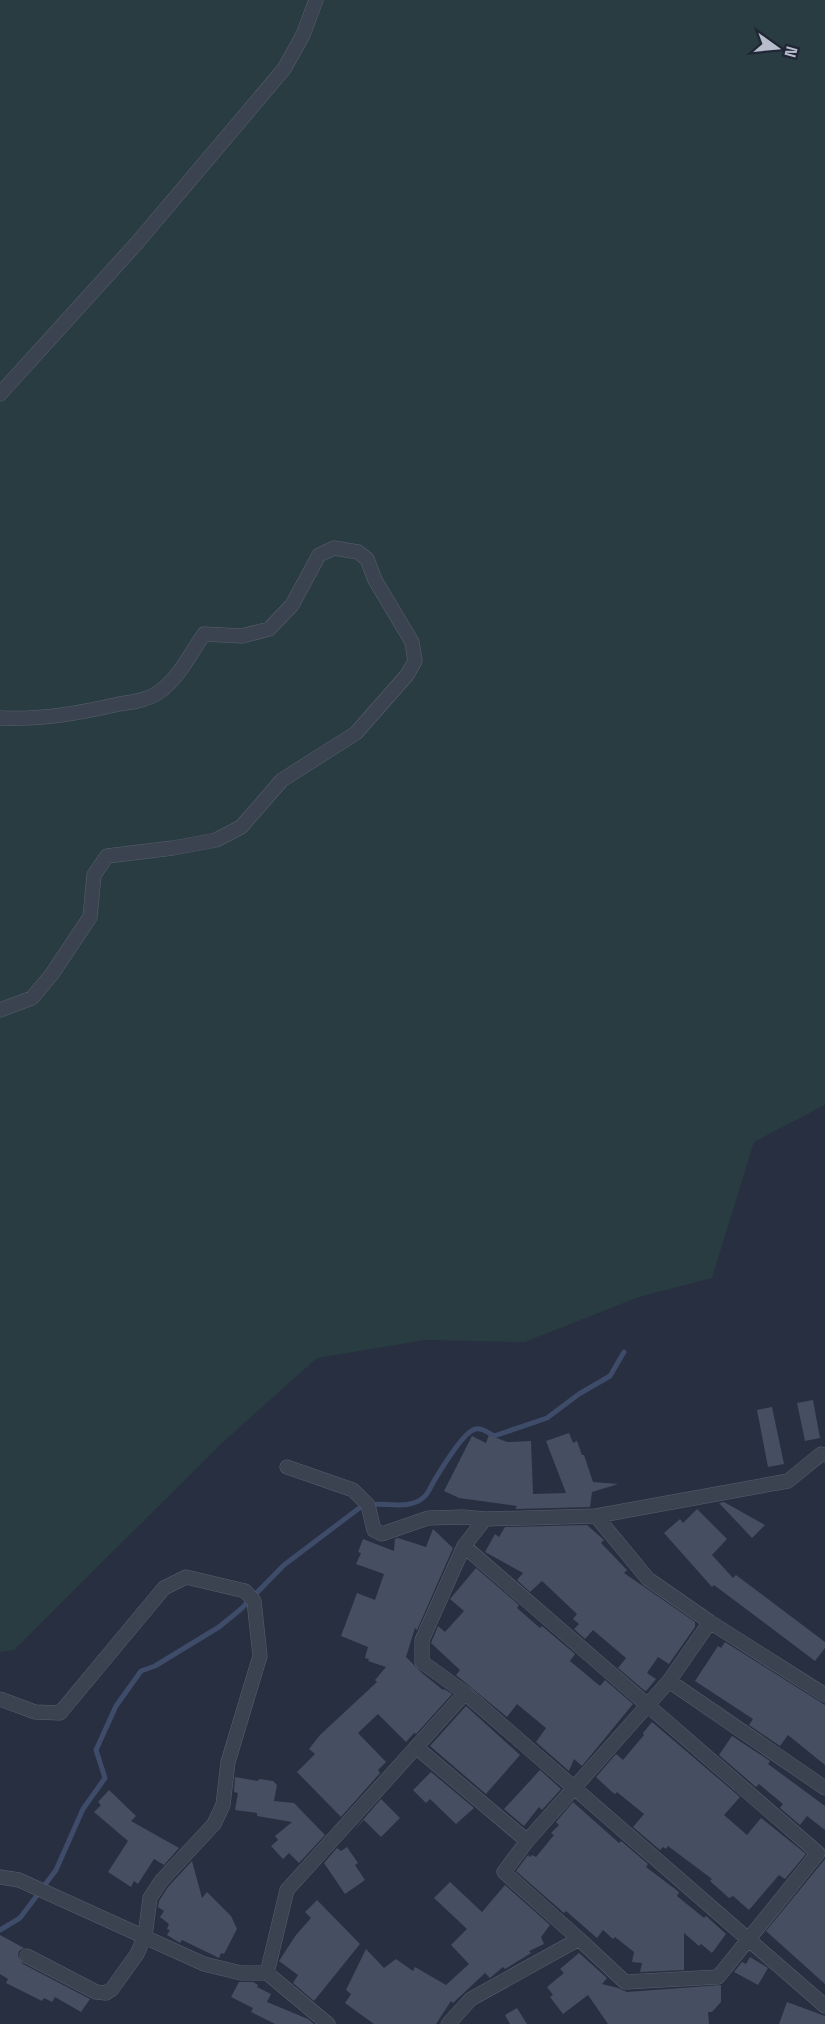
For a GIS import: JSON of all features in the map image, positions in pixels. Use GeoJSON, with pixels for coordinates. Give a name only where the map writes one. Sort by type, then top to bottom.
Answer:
{"type":"FeatureCollection","features":[{"type":"Feature","properties":{"kind":"street"},"geometry":{"type":"LineString","coordinates":[[0,394],[136,244],[284,69],[303,35],[316,0]]}},
{"type":"Feature","properties":{"kind":"street"},"geometry":{"type":"LineString","coordinates":[[0,718],[25,719],[79,713],[138,700],[157,693],[176,677],[204,634],[242,636],[269,629],[292,605],[319,555],[334,548],[358,552],[367,559],[375,580],[412,642],[415,661],[407,675],[356,733],[282,780],[241,827],[216,840],[107,856],[94,875],[90,917],[52,974],[32,998],[0,1010]]}},
{"type":"Feature","properties":{"kind":"street"},"geometry":{"type":"LineString","coordinates":[[287,1467],[353,1490],[368,1505],[374,1530],[382,1534],[428,1518],[463,1517],[485,1520],[596,1516],[788,1481],[820,1454],[825,1455]]}},
{"type":"Feature","properties":{"kind":"street"},"geometry":{"type":"LineString","coordinates":[[596,1516],[648,1579],[825,1695]]}},
{"type":"Feature","properties":{"kind":"street"},"geometry":{"type":"LineString","coordinates":[[485,1520],[464,1546],[422,1640],[422,1662],[465,1693],[825,2006]]}},
{"type":"Feature","properties":{"kind":"street"},"geometry":{"type":"LineString","coordinates":[[464,1546],[646,1705],[822,1855],[718,1977],[625,1982],[504,1872],[527,1841],[646,1705],[669,1681],[711,1622]]}},
{"type":"Feature","properties":{"kind":"street"},"geometry":{"type":"LineString","coordinates":[[0,1699],[35,1712],[60,1713],[164,1588],[186,1577],[244,1591],[254,1601],[260,1656],[228,1762],[223,1805],[214,1824],[161,1881],[150,1898],[145,1936],[137,1954],[112,1989],[106,1993],[96,1992],[27,1956]]}},
{"type":"Feature","properties":{"kind":"street"},"geometry":{"type":"LineString","coordinates":[[669,1681],[825,1788]]}},
{"type":"Feature","properties":{"kind":"street"},"geometry":{"type":"LineString","coordinates":[[267,1972],[287,1890],[465,1693]]}},
{"type":"Feature","properties":{"kind":"street"},"geometry":{"type":"LineString","coordinates":[[416,1747],[527,1841]]}},
{"type":"Feature","properties":{"kind":"street"},"geometry":{"type":"LineString","coordinates":[[0,1877],[19,1880],[204,1964],[241,1973],[267,1972],[325,2023]]}},
{"type":"Feature","properties":{"kind":"street"},"geometry":{"type":"LineString","coordinates":[[448,2024],[471,1999],[579,1939]]}},
{"type":"Feature","properties":{"kind":"green space"},"geometry":{"type":"Polygon","coordinates":[[[0,0],[825,0],[825,1105],[754,1142],[712,1278],[639,1297],[525,1342],[426,1340],[317,1358],[222,1443],[14,1650],[0,1652],[0,0]]]}},
{"type":"Feature","properties":{"kind":"building"},"geometry":{"type":"Polygon","coordinates":[[[813,1400],[820,1438],[805,1441],[797,1403],[813,1400]]]}},
{"type":"Feature","properties":{"kind":"building"},"geometry":{"type":"Polygon","coordinates":[[[772,1407],[784,1464],[768,1467],[757,1410],[772,1407]]]}},
{"type":"Feature","properties":{"kind":"building"},"geometry":{"type":"Polygon","coordinates":[[[569,1433],[573,1443],[577,1441],[584,1455],[593,1482],[618,1484],[592,1492],[590,1507],[515,1509],[517,1506],[459,1498],[444,1491],[472,1436],[486,1443],[489,1435],[507,1442],[531,1441],[533,1494],[566,1493],[546,1441],[569,1433]]]}},
{"type":"Feature","properties":{"kind":"building"},"geometry":{"type":"Polygon","coordinates":[[[724,1502],[765,1525],[752,1538],[719,1503],[724,1502]]]}},
{"type":"Feature","properties":{"kind":"building"},"geometry":{"type":"Polygon","coordinates":[[[697,1509],[727,1539],[712,1555],[733,1578],[736,1575],[825,1642],[825,1648],[815,1661],[714,1585],[712,1587],[664,1533],[680,1519],[683,1523],[697,1509]]]}},
{"type":"Feature","properties":{"kind":"building"},"geometry":{"type":"Polygon","coordinates":[[[587,1525],[604,1540],[601,1543],[627,1570],[624,1573],[695,1622],[695,1627],[669,1664],[658,1657],[647,1673],[656,1679],[645,1691],[618,1668],[626,1658],[593,1630],[585,1639],[574,1629],[579,1624],[573,1619],[577,1614],[542,1581],[530,1592],[517,1580],[523,1573],[485,1552],[495,1534],[499,1537],[505,1527],[587,1525]]]}},
{"type":"Feature","properties":{"kind":"building"},"geometry":{"type":"Polygon","coordinates":[[[433,1529],[453,1548],[417,1630],[415,1628],[406,1657],[443,1690],[452,1694],[406,1742],[378,1714],[358,1733],[386,1762],[378,1770],[380,1773],[341,1817],[297,1772],[315,1754],[309,1749],[320,1735],[377,1682],[375,1680],[386,1667],[365,1658],[368,1647],[341,1636],[357,1593],[375,1600],[384,1574],[356,1564],[361,1553],[358,1552],[363,1539],[394,1551],[395,1539],[398,1538],[426,1547],[433,1529]]]}},
{"type":"Feature","properties":{"kind":"building"},"geometry":{"type":"Polygon","coordinates":[[[476,1568],[519,1605],[517,1608],[540,1628],[542,1626],[575,1654],[570,1661],[600,1686],[605,1680],[633,1704],[582,1766],[574,1759],[569,1771],[536,1742],[546,1728],[517,1704],[507,1717],[456,1675],[460,1670],[431,1643],[438,1626],[445,1632],[464,1611],[450,1599],[476,1568]]]}},
{"type":"Feature","properties":{"kind":"building"},"geometry":{"type":"Polygon","coordinates":[[[725,1642],[825,1705],[825,1765],[788,1735],[780,1746],[749,1725],[753,1719],[695,1681],[718,1646],[721,1648],[725,1642]]]}},
{"type":"Feature","properties":{"kind":"building"},"geometry":{"type":"Polygon","coordinates":[[[466,1706],[520,1755],[486,1794],[430,1746],[466,1706]]]}},
{"type":"Feature","properties":{"kind":"building"},"geometry":{"type":"Polygon","coordinates":[[[652,1722],[740,1797],[724,1815],[747,1835],[761,1818],[806,1854],[785,1879],[779,1875],[749,1910],[733,1896],[729,1898],[710,1881],[712,1879],[668,1846],[660,1850],[633,1827],[644,1814],[617,1792],[615,1794],[612,1792],[596,1777],[616,1754],[623,1760],[652,1722]]]}},
{"type":"Feature","properties":{"kind":"building"},"geometry":{"type":"Polygon","coordinates":[[[732,1736],[770,1761],[768,1764],[825,1806],[825,1830],[807,1816],[800,1825],[780,1808],[783,1804],[759,1784],[756,1787],[719,1755],[732,1736]]]}},
{"type":"Feature","properties":{"kind":"building"},"geometry":{"type":"Polygon","coordinates":[[[540,1770],[561,1789],[542,1810],[539,1807],[524,1826],[504,1809],[540,1770]]]}},
{"type":"Feature","properties":{"kind":"building"},"geometry":{"type":"Polygon","coordinates":[[[431,1772],[474,1808],[456,1824],[430,1799],[426,1803],[413,1790],[431,1772]]]}},
{"type":"Feature","properties":{"kind":"building"},"geometry":{"type":"Polygon","coordinates":[[[235,1777],[273,1781],[277,1785],[274,1801],[294,1803],[325,1835],[299,1863],[289,1853],[283,1859],[271,1846],[278,1840],[275,1836],[292,1822],[235,1810],[238,1793],[234,1792],[235,1777]]]}},
{"type":"Feature","properties":{"kind":"building"},"geometry":{"type":"Polygon","coordinates":[[[109,1790],[136,1816],[131,1821],[179,1848],[164,1865],[154,1859],[138,1884],[134,1881],[131,1887],[108,1872],[128,1841],[94,1812],[101,1805],[98,1802],[109,1790]]]}},
{"type":"Feature","properties":{"kind":"building"},"geometry":{"type":"Polygon","coordinates":[[[381,1799],[400,1818],[381,1837],[364,1820],[354,1830],[381,1799]]]}},
{"type":"Feature","properties":{"kind":"building"},"geometry":{"type":"Polygon","coordinates":[[[573,1802],[619,1843],[621,1841],[648,1864],[646,1867],[679,1892],[677,1896],[704,1918],[706,1916],[726,1934],[712,1953],[701,1944],[699,1946],[684,1933],[684,1970],[640,1972],[642,1963],[632,1962],[634,1952],[603,1930],[597,1938],[516,1871],[528,1855],[536,1857],[554,1835],[551,1833],[559,1825],[556,1822],[573,1802]]]}},
{"type":"Feature","properties":{"kind":"building"},"geometry":{"type":"Polygon","coordinates":[[[347,1847],[358,1863],[355,1865],[365,1880],[345,1894],[324,1863],[337,1848],[341,1851],[347,1847]]]}},
{"type":"Feature","properties":{"kind":"building"},"geometry":{"type":"Polygon","coordinates":[[[825,1859],[825,1984],[766,1931],[825,1859]]]}},
{"type":"Feature","properties":{"kind":"building"},"geometry":{"type":"Polygon","coordinates":[[[192,1861],[202,1898],[207,1892],[231,1916],[237,1929],[224,1954],[221,1953],[219,1958],[182,1940],[180,1943],[167,1935],[170,1930],[167,1929],[169,1924],[160,1917],[164,1911],[158,1907],[159,1901],[168,1887],[192,1861]]]}},
{"type":"Feature","properties":{"kind":"building"},"geometry":{"type":"Polygon","coordinates":[[[450,1882],[482,1912],[505,1885],[550,1925],[541,1937],[544,1944],[529,1951],[531,1953],[505,1969],[503,1967],[490,1978],[485,1973],[453,2003],[451,2001],[436,2024],[374,2024],[345,2003],[351,1994],[346,1990],[366,1949],[384,1968],[396,1959],[413,1971],[415,1967],[446,1985],[469,1964],[451,1945],[467,1929],[434,1898],[450,1882]]]}},
{"type":"Feature","properties":{"kind":"building"},"geometry":{"type":"Polygon","coordinates":[[[317,1900],[360,1944],[314,2001],[293,1983],[298,1975],[279,1961],[296,1935],[311,1918],[305,1912],[317,1900]]]}},
{"type":"Feature","properties":{"kind":"building"},"geometry":{"type":"Polygon","coordinates":[[[0,1935],[24,1948],[19,1951],[18,1956],[23,1964],[90,1999],[81,2012],[55,1997],[52,2002],[44,1998],[42,2001],[6,1983],[8,1979],[0,1974],[0,1935]]]}},
{"type":"Feature","properties":{"kind":"building"},"geometry":{"type":"Polygon","coordinates":[[[579,1953],[607,1978],[602,1984],[627,1992],[721,1985],[721,2002],[712,2012],[708,2012],[709,2024],[608,2024],[588,1995],[563,2014],[550,1997],[553,1995],[547,1987],[564,1973],[560,1969],[579,1953]]]}},
{"type":"Feature","properties":{"kind":"building"},"geometry":{"type":"Polygon","coordinates":[[[750,1957],[768,1968],[758,1985],[734,1972],[742,1962],[746,1964],[750,1957]]]}},
{"type":"Feature","properties":{"kind":"building"},"geometry":{"type":"Polygon","coordinates":[[[239,1982],[253,1982],[258,1985],[257,1987],[271,1994],[267,2002],[308,2019],[314,2024],[275,2024],[251,2012],[253,2008],[231,1997],[239,1982]]]}},
{"type":"Feature","properties":{"kind":"building"},"geometry":{"type":"Polygon","coordinates":[[[787,2002],[825,2016],[825,2024],[779,2024],[787,2002]]]}},
{"type":"Feature","properties":{"kind":"building"},"geometry":{"type":"Polygon","coordinates":[[[517,2008],[527,2024],[510,2024],[505,2015],[517,2008]]]}},
{"type":"Feature","properties":{"kind":"waterway"},"geometry":{"type":"LineString","coordinates":[[0,1930],[20,1918],[56,1870],[83,1809],[105,1778],[96,1750],[116,1706],[141,1671],[155,1666],[219,1627],[241,1609],[284,1565],[362,1506],[410,1504],[424,1497],[468,1433],[481,1429],[494,1436],[547,1418],[579,1394],[610,1376],[624,1352]]}}]}
